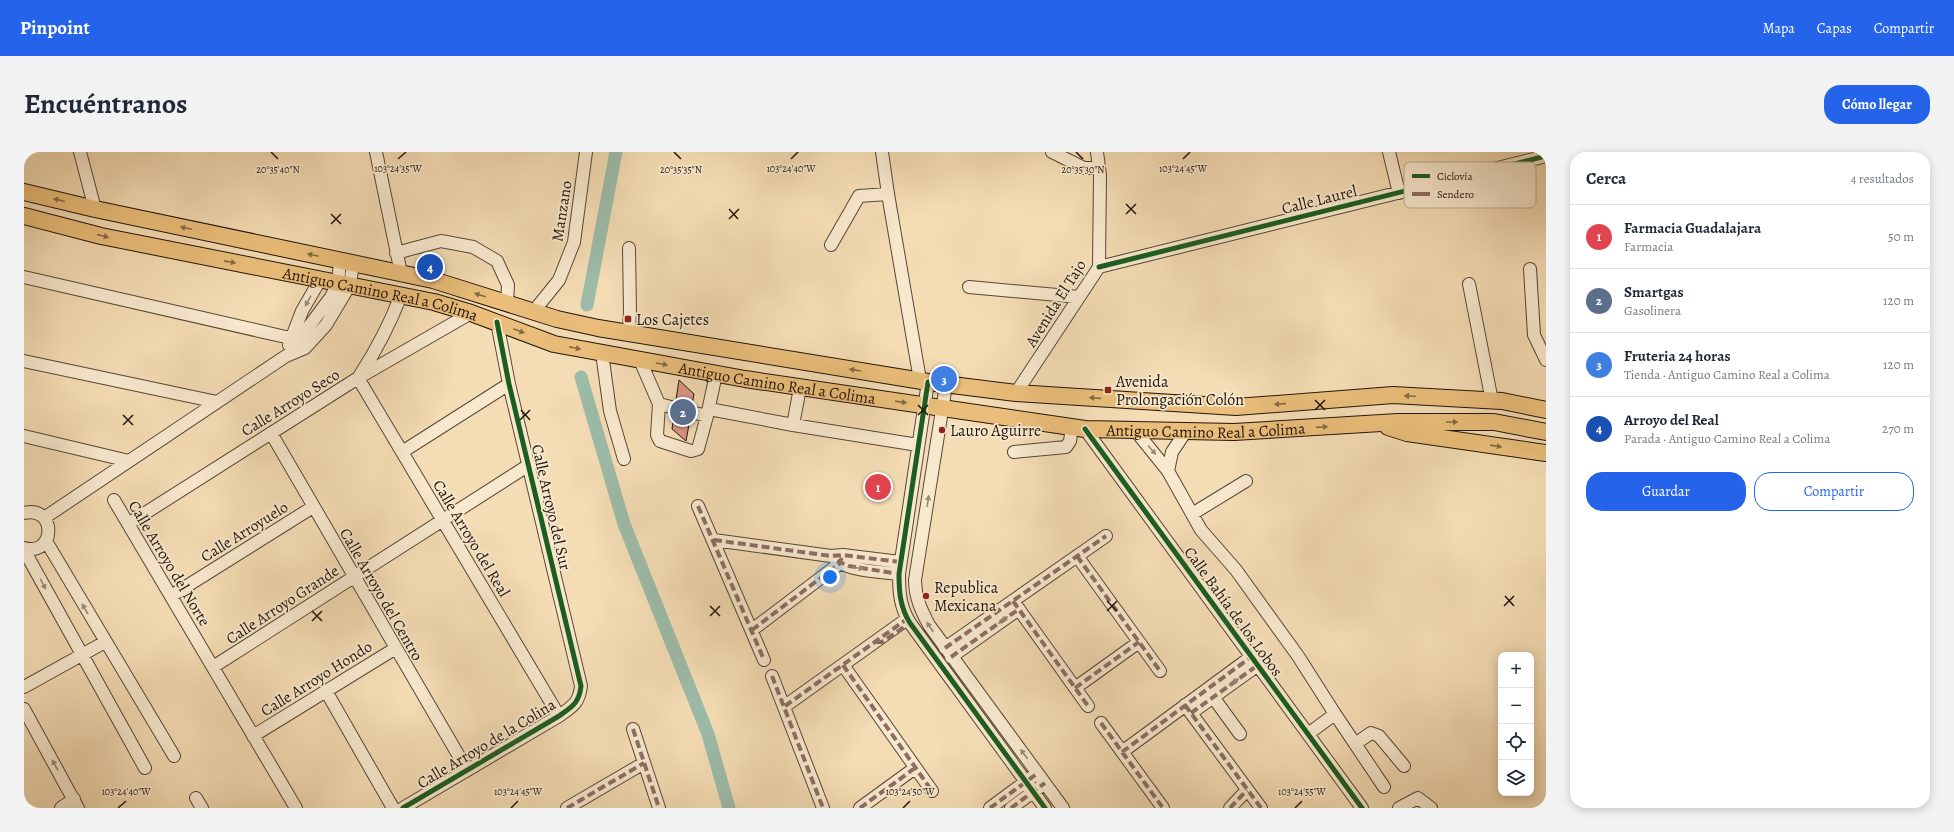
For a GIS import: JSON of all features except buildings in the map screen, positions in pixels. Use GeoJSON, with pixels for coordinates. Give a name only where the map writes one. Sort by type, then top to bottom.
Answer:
{"type":"FeatureCollection","features":[{"type":"Feature","properties":{"kind":"main road","name":"Antiguo Camino Real a Colima"},"geometry":{"type":"LineString","coordinates":[[24,192],[95,209],[433,280],[558,319],[629,333],[946,385],[1016,393],[1236,407],[1393,395],[1492,401],[1546,410]]}},
{"type":"Feature","properties":{"kind":"main road","name":"Antiguo Camino Real a Colima"},"geometry":{"type":"LineString","coordinates":[[24,216],[101,236],[320,280],[400,294],[471,313],[554,344],[716,374],[942,409],[1078,428],[1234,432],[1398,422],[1494,422],[1546,432]]}},
{"type":"Feature","properties":{"kind":"main road"},"geometry":{"type":"LineString","coordinates":[[1375,423],[1407,433],[1546,453]]}},
{"type":"Feature","properties":{"kind":"street"},"geometry":{"type":"LineString","coordinates":[[80,152],[95,209]]}},
{"type":"Feature","properties":{"kind":"street"},"geometry":{"type":"LineString","coordinates":[[376,152],[401,273]]}},
{"type":"Feature","properties":{"kind":"street","name":"Manzano"},"geometry":{"type":"LineString","coordinates":[[534,311],[559,280],[574,242],[586,152]]}},
{"type":"Feature","properties":{"kind":"street"},"geometry":{"type":"LineString","coordinates":[[882,152],[888,194],[924,381],[924,405],[900,568],[899,593],[908,621],[1046,808]]}},
{"type":"Feature","properties":{"kind":"street"},"geometry":{"type":"LineString","coordinates":[[1052,152],[1084,168],[1099,168]]}},
{"type":"Feature","properties":{"kind":"street","name":"Avenida El Tajo"},"geometry":{"type":"LineString","coordinates":[[1016,393],[1099,267],[1099,168],[1097,152]]}},
{"type":"Feature","properties":{"kind":"street"},"geometry":{"type":"LineString","coordinates":[[1389,152],[1399,193]]}},
{"type":"Feature","properties":{"kind":"street","name":"Calle Laurel"},"geometry":{"type":"LineString","coordinates":[[1522,162],[1546,156]]}},
{"type":"Feature","properties":{"kind":"street","name":"Calle Laurel"},"geometry":{"type":"LineString","coordinates":[[1099,267],[1404,192]]}},
{"type":"Feature","properties":{"kind":"street"},"geometry":{"type":"LineString","coordinates":[[831,245],[859,196],[888,194]]}},
{"type":"Feature","properties":{"kind":"street"},"geometry":{"type":"LineString","coordinates":[[396,253],[441,241],[473,248],[497,262],[508,285],[507,303]]}},
{"type":"Feature","properties":{"kind":"street"},"geometry":{"type":"LineString","coordinates":[[629,248],[629,333]]}},
{"type":"Feature","properties":{"kind":"street"},"geometry":{"type":"LineString","coordinates":[[44,518],[286,356],[328,311],[344,284],[347,262]]}},
{"type":"Feature","properties":{"kind":"street"},"geometry":{"type":"LineString","coordinates":[[1530,269],[1534,335],[1546,360]]}},
{"type":"Feature","properties":{"kind":"street"},"geometry":{"type":"LineString","coordinates":[[24,277],[297,343]]}},
{"type":"Feature","properties":{"kind":"street"},"geometry":{"type":"LineString","coordinates":[[297,343],[320,280]]}},
{"type":"Feature","properties":{"kind":"street"},"geometry":{"type":"LineString","coordinates":[[1469,284],[1492,401]]}},
{"type":"Feature","properties":{"kind":"street"},"geometry":{"type":"LineString","coordinates":[[969,287],[1080,297]]}},
{"type":"Feature","properties":{"kind":"street"},"geometry":{"type":"LineString","coordinates":[[358,378],[376,352],[390,324],[400,294]]}},
{"type":"Feature","properties":{"kind":"street","name":"Calle Arroyo Seco"},"geometry":{"type":"LineString","coordinates":[[128,524],[358,378],[471,313]]}},
{"type":"Feature","properties":{"kind":"street","name":"Calle Arroyo del Sur"},"geometry":{"type":"LineString","coordinates":[[497,322],[510,384],[581,686],[580,698]]}},
{"type":"Feature","properties":{"kind":"street"},"geometry":{"type":"LineString","coordinates":[[602,353],[610,411],[624,459]]}},
{"type":"Feature","properties":{"kind":"street"},"geometry":{"type":"LineString","coordinates":[[24,360],[217,402]]}},
{"type":"Feature","properties":{"kind":"street"},"geometry":{"type":"LineString","coordinates":[[640,360],[659,404],[657,435],[660,442],[691,451],[698,449],[716,374]]}},
{"type":"Feature","properties":{"kind":"street","name":"Calle Arroyo del Real"},"geometry":{"type":"LineString","coordinates":[[358,378],[559,716]]}},
{"type":"Feature","properties":{"kind":"street"},"geometry":{"type":"LineString","coordinates":[[402,452],[510,384]]}},
{"type":"Feature","properties":{"kind":"street"},"geometry":{"type":"LineString","coordinates":[[946,385],[915,580],[915,594],[922,612],[948,653],[1063,808]]}},
{"type":"Feature","properties":{"kind":"street"},"geometry":{"type":"LineString","coordinates":[[793,425],[800,388]]}},
{"type":"Feature","properties":{"kind":"street"},"geometry":{"type":"LineString","coordinates":[[659,404],[918,445]]}},
{"type":"Feature","properties":{"kind":"street"},"geometry":{"type":"LineString","coordinates":[[1014,452],[1066,447],[1078,428]]}},
{"type":"Feature","properties":{"kind":"street","name":"Calle Bahía de los Lobos"},"geometry":{"type":"LineString","coordinates":[[1078,428],[1308,734],[1355,805]]}},
{"type":"Feature","properties":{"kind":"street"},"geometry":{"type":"LineString","coordinates":[[1135,430],[1168,471],[1201,530],[1236,570],[1294,650],[1384,787]]}},
{"type":"Feature","properties":{"kind":"street"},"geometry":{"type":"LineString","coordinates":[[1168,471],[1172,452],[1186,431]]}},
{"type":"Feature","properties":{"kind":"street","name":"Calle Arroyo del Centro"},"geometry":{"type":"LineString","coordinates":[[271,433],[467,770]]}},
{"type":"Feature","properties":{"kind":"street"},"geometry":{"type":"LineString","coordinates":[[24,436],[129,461]]}},
{"type":"Feature","properties":{"kind":"street","name":"Calle Arroyo Grande"},"geometry":{"type":"LineString","coordinates":[[213,667],[529,464]]}},
{"type":"Feature","properties":{"kind":"street"},"geometry":{"type":"LineString","coordinates":[[1192,514],[1246,481]]}},
{"type":"Feature","properties":{"kind":"street","name":"Calle Arroyo del Norte"},"geometry":{"type":"LineString","coordinates":[[114,500],[296,808]]}},
{"type":"Feature","properties":{"kind":"street"},"geometry":{"type":"LineString","coordinates":[[698,506],[714,540],[764,660]]}},
{"type":"Feature","properties":{"kind":"street","name":"Calle Arroyuelo"},"geometry":{"type":"LineString","coordinates":[[171,596],[313,507]]}},
{"type":"Feature","properties":{"kind":"street"},"geometry":{"type":"LineString","coordinates":[[24,513],[36,513],[44,518],[49,529],[46,541],[36,549],[24,549],[81,655],[145,768]]}},
{"type":"Feature","properties":{"kind":"street"},"geometry":{"type":"LineString","coordinates":[[948,653],[1016,605],[1077,556],[1106,536]]}},
{"type":"Feature","properties":{"kind":"street"},"geometry":{"type":"LineString","coordinates":[[714,540],[900,568]]}},
{"type":"Feature","properties":{"kind":"street"},"geometry":{"type":"LineString","coordinates":[[46,541],[174,756]]}},
{"type":"Feature","properties":{"kind":"street"},"geometry":{"type":"LineString","coordinates":[[1077,556],[1160,671]]}},
{"type":"Feature","properties":{"kind":"street"},"geometry":{"type":"LineString","coordinates":[[752,630],[838,558]]}},
{"type":"Feature","properties":{"kind":"street"},"geometry":{"type":"LineString","coordinates":[[1016,605],[1088,706]]}},
{"type":"Feature","properties":{"kind":"street"},"geometry":{"type":"LineString","coordinates":[[785,706],[876,642],[878,638],[908,621]]}},
{"type":"Feature","properties":{"kind":"street"},"geometry":{"type":"LineString","coordinates":[[24,686],[105,642]]}},
{"type":"Feature","properties":{"kind":"street"},"geometry":{"type":"LineString","coordinates":[[1075,688],[1139,642]]}},
{"type":"Feature","properties":{"kind":"street","name":"Calle Arroyo Hondo"},"geometry":{"type":"LineString","coordinates":[[254,736],[396,648]]}},
{"type":"Feature","properties":{"kind":"street"},"geometry":{"type":"LineString","coordinates":[[1188,709],[1213,697],[1254,661]]}},
{"type":"Feature","properties":{"kind":"street"},"geometry":{"type":"LineString","coordinates":[[1122,752],[1188,709],[1254,661]]}},
{"type":"Feature","properties":{"kind":"street"},"geometry":{"type":"LineString","coordinates":[[843,665],[932,790]]}},
{"type":"Feature","properties":{"kind":"street"},"geometry":{"type":"LineString","coordinates":[[772,676],[785,706],[823,808]]}},
{"type":"Feature","properties":{"kind":"street"},"geometry":{"type":"LineString","coordinates":[[326,691],[393,808]]}},
{"type":"Feature","properties":{"kind":"street"},"geometry":{"type":"LineString","coordinates":[[1213,697],[1240,734]]}},
{"type":"Feature","properties":{"kind":"street","name":"Calle Arroyo de la Colina"},"geometry":{"type":"LineString","coordinates":[[403,808],[559,716],[573,706],[580,698]]}},
{"type":"Feature","properties":{"kind":"street"},"geometry":{"type":"LineString","coordinates":[[24,709],[76,804],[61,808]]}},
{"type":"Feature","properties":{"kind":"street"},"geometry":{"type":"LineString","coordinates":[[1188,709],[1260,808]]}},
{"type":"Feature","properties":{"kind":"street"},"geometry":{"type":"LineString","coordinates":[[1308,734],[1335,714]]}},
{"type":"Feature","properties":{"kind":"street"},"geometry":{"type":"LineString","coordinates":[[1101,723],[1162,808]]}},
{"type":"Feature","properties":{"kind":"street"},"geometry":{"type":"LineString","coordinates":[[633,729],[659,808]]}},
{"type":"Feature","properties":{"kind":"street"},"geometry":{"type":"LineString","coordinates":[[1355,744],[1371,733],[1379,736],[1404,766]]}},
{"type":"Feature","properties":{"kind":"street"},"geometry":{"type":"LineString","coordinates":[[566,808],[644,763]]}},
{"type":"Feature","properties":{"kind":"street"},"geometry":{"type":"LineString","coordinates":[[860,808],[915,768]]}},
{"type":"Feature","properties":{"kind":"street"},"geometry":{"type":"LineString","coordinates":[[990,808],[1038,773]]}},
{"type":"Feature","properties":{"kind":"street"},"geometry":{"type":"LineString","coordinates":[[1011,808],[1045,783]]}},
{"type":"Feature","properties":{"kind":"street"},"geometry":{"type":"LineString","coordinates":[[1230,808],[1247,790]]}},
{"type":"Feature","properties":{"kind":"street"},"geometry":{"type":"LineString","coordinates":[[1399,808],[1418,798],[1431,808]]}},
{"type":"Feature","properties":{"kind":"waterway"},"geometry":{"type":"LineString","coordinates":[[587,305],[616,152]]}},
{"type":"Feature","properties":{"kind":"waterway"},"geometry":{"type":"LineString","coordinates":[[581,377],[624,524],[708,734],[729,808]]}},
{"type":"Feature","properties":{"kind":"marked path"},"geometry":{"type":"LineString","coordinates":[[698,506],[764,660]]}},
{"type":"Feature","properties":{"kind":"marked path"},"geometry":{"type":"LineString","coordinates":[[945,648],[1106,536]]}},
{"type":"Feature","properties":{"kind":"marked path"},"geometry":{"type":"LineString","coordinates":[[714,540],[831,556],[843,555],[900,562]]}},
{"type":"Feature","properties":{"kind":"marked path"},"geometry":{"type":"LineString","coordinates":[[752,630],[839,564],[843,555]]}},
{"type":"Feature","properties":{"kind":"marked path"},"geometry":{"type":"LineString","coordinates":[[1077,556],[1160,671]]}},
{"type":"Feature","properties":{"kind":"marked path"},"geometry":{"type":"LineString","coordinates":[[837,561],[849,566],[899,574]]}},
{"type":"Feature","properties":{"kind":"marked path"},"geometry":{"type":"LineString","coordinates":[[1013,601],[1088,706]]}},
{"type":"Feature","properties":{"kind":"marked path"},"geometry":{"type":"LineString","coordinates":[[951,657],[1019,609]]}},
{"type":"Feature","properties":{"kind":"marked path"},"geometry":{"type":"LineString","coordinates":[[785,706],[907,619]]}},
{"type":"Feature","properties":{"kind":"marked path"},"geometry":{"type":"LineString","coordinates":[[876,642],[882,642],[910,623]]}},
{"type":"Feature","properties":{"kind":"marked path"},"geometry":{"type":"LineString","coordinates":[[1075,688],[1139,642]]}},
{"type":"Feature","properties":{"kind":"marked path"},"geometry":{"type":"LineString","coordinates":[[1122,752],[1251,657]]}},
{"type":"Feature","properties":{"kind":"marked path"},"geometry":{"type":"LineString","coordinates":[[843,665],[932,791]]}},
{"type":"Feature","properties":{"kind":"marked path"},"geometry":{"type":"LineString","coordinates":[[1191,713],[1258,665]]}},
{"type":"Feature","properties":{"kind":"marked path"},"geometry":{"type":"LineString","coordinates":[[772,676],[823,808]]}},
{"type":"Feature","properties":{"kind":"marked path"},"geometry":{"type":"LineString","coordinates":[[1185,705],[1261,808]]}},
{"type":"Feature","properties":{"kind":"marked path"},"geometry":{"type":"LineString","coordinates":[[1101,723],[1163,808]]}},
{"type":"Feature","properties":{"kind":"marked path"},"geometry":{"type":"LineString","coordinates":[[633,729],[659,808]]}},
{"type":"Feature","properties":{"kind":"marked path"},"geometry":{"type":"LineString","coordinates":[[567,808],[644,763]]}},
{"type":"Feature","properties":{"kind":"marked path"},"geometry":{"type":"LineString","coordinates":[[860,808],[915,768]]}},
{"type":"Feature","properties":{"kind":"marked path"},"geometry":{"type":"LineString","coordinates":[[990,808],[1038,773]]}},
{"type":"Feature","properties":{"kind":"marked path"},"geometry":{"type":"LineString","coordinates":[[1011,808],[1045,783]]}},
{"type":"Feature","properties":{"kind":"marked path"},"geometry":{"type":"LineString","coordinates":[[1230,808],[1247,790]]}},
{"type":"Feature","properties":{"kind":"cycle path"},"geometry":{"type":"LineString","coordinates":[[1522,162],[1546,156]]}},
{"type":"Feature","properties":{"kind":"cycle path"},"geometry":{"type":"LineString","coordinates":[[1099,267],[1404,191]]}},
{"type":"Feature","properties":{"kind":"cycle path"},"geometry":{"type":"LineString","coordinates":[[403,808],[559,716],[574,704],[580,692],[581,686],[509,384],[497,322]]}},
{"type":"Feature","properties":{"kind":"cycle path"},"geometry":{"type":"LineString","coordinates":[[928,382],[899,574],[902,605],[910,623],[1045,808]]}},
{"type":"Feature","properties":{"kind":"cycle path"},"geometry":{"type":"LineString","coordinates":[[1085,429],[1362,808]]}},
{"type":"Feature","properties":{"kind":"place","name":"Arroyo del Real"},"geometry":{"type":"Point","coordinates":[430,267]}},
{"type":"Feature","properties":{"kind":"place","name":"Los Cajetes"},"geometry":{"type":"Point","coordinates":[628,319]}},
{"type":"Feature","properties":{"kind":"place","name":"Fruteria 24 horas"},"geometry":{"type":"Point","coordinates":[944,379]}},
{"type":"Feature","properties":{"kind":"place","name":"Avenida Prolongación Colón"},"geometry":{"type":"Point","coordinates":[1108,390]}},
{"type":"Feature","properties":{"kind":"place","name":"Smartgas"},"geometry":{"type":"Point","coordinates":[683,412]}},
{"type":"Feature","properties":{"kind":"place","name":"Lauro Aguirre"},"geometry":{"type":"Point","coordinates":[942,430]}},
{"type":"Feature","properties":{"kind":"place","name":"Farmacia Guadalajara"},"geometry":{"type":"Point","coordinates":[878,487]}},
{"type":"Feature","properties":{"kind":"place","name":"Republica Mexicana"},"geometry":{"type":"Point","coordinates":[926,596]}}]}
